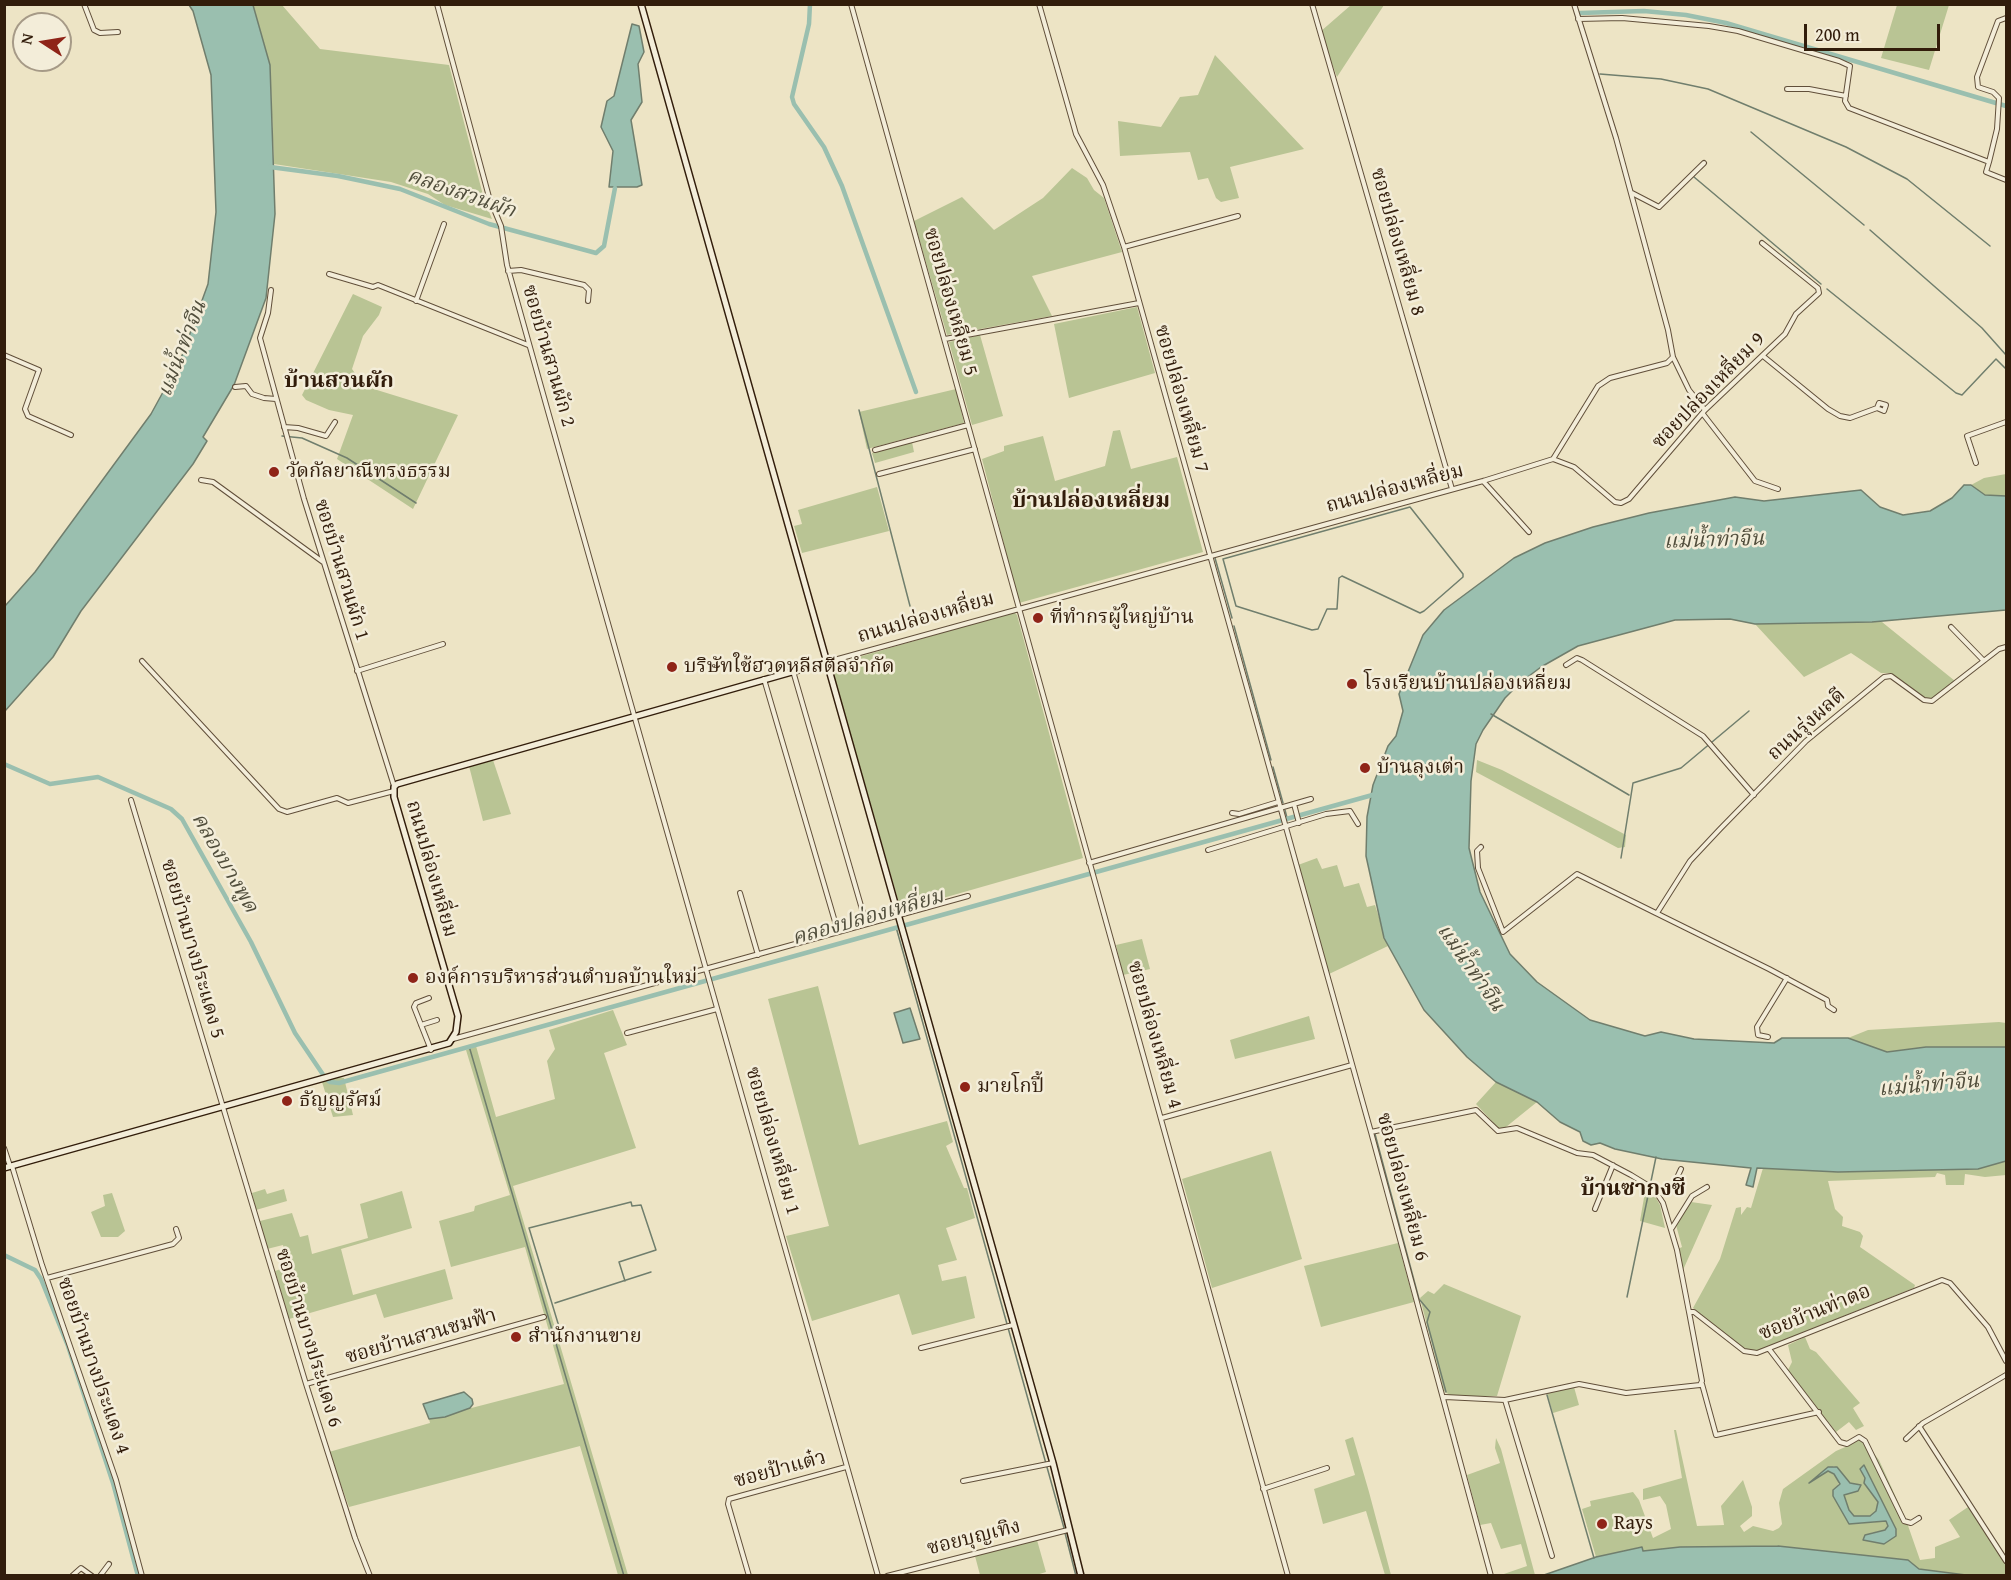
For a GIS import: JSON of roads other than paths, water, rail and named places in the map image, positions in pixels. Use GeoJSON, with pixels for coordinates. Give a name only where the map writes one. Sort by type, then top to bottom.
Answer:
{"type":"FeatureCollection","features":[{"type":"Feature","properties":{"kind":"street"},"geometry":{"type":"LineString","coordinates":[[84,4],[94,30],[100,33],[118,32]]}},
{"type":"Feature","properties":{"kind":"street","name":"ซอยบ้านสวนผัก 2"},"geometry":{"type":"LineString","coordinates":[[436,4],[489,197],[501,228],[508,271],[635,715]]}},
{"type":"Feature","properties":{"kind":"street"},"geometry":{"type":"LineString","coordinates":[[641,4],[903,929],[1010,1326],[1053,1463],[1081,1575]]}},
{"type":"Feature","properties":{"kind":"street","name":"ซอยปล่องเหลี่ยม 5"},"geometry":{"type":"LineString","coordinates":[[851,4],[975,448],[1017,608]]}},
{"type":"Feature","properties":{"kind":"street","name":"ซอยปล่องเหลี่ยม 7"},"geometry":{"type":"LineString","coordinates":[[1039,4],[1076,134],[1103,185],[1124,247],[1280,810]]}},
{"type":"Feature","properties":{"kind":"street","name":"ซอยปล่องเหลี่ยม 8"},"geometry":{"type":"LineString","coordinates":[[1312,4],[1452,489]]}},
{"type":"Feature","properties":{"kind":"street"},"geometry":{"type":"LineString","coordinates":[[1574,4],[1631,192],[1668,330],[1673,357],[1686,385],[1755,481],[1778,489]]}},
{"type":"Feature","properties":{"kind":"street"},"geometry":{"type":"LineString","coordinates":[[2007,18],[1998,21],[1977,77],[1978,87],[1993,92],[1999,98],[1997,129],[1986,172],[2007,180]]}},
{"type":"Feature","properties":{"kind":"street"},"geometry":{"type":"LineString","coordinates":[[1578,19],[1667,20],[1738,31],[1850,66],[1846,96],[1846,105],[1849,108],[1989,162]]}},
{"type":"Feature","properties":{"kind":"street"},"geometry":{"type":"LineString","coordinates":[[1787,89],[1809,89],[1846,96]]}},
{"type":"Feature","properties":{"kind":"street"},"geometry":{"type":"LineString","coordinates":[[1631,192],[1659,207],[1704,163]]}},
{"type":"Feature","properties":{"kind":"street"},"geometry":{"type":"LineString","coordinates":[[1124,247],[1238,216]]}},
{"type":"Feature","properties":{"kind":"street"},"geometry":{"type":"LineString","coordinates":[[416,301],[444,224]]}},
{"type":"Feature","properties":{"kind":"street","name":"ซอยปล่องเหลี่ยม 9"},"geometry":{"type":"LineString","coordinates":[[1553,459],[1574,467],[1615,502],[1624,503],[1704,412],[1788,332],[1796,314],[1819,291],[1762,243]]}},
{"type":"Feature","properties":{"kind":"street"},"geometry":{"type":"LineString","coordinates":[[508,271],[521,270],[584,285],[589,290],[588,301]]}},
{"type":"Feature","properties":{"kind":"street"},"geometry":{"type":"LineString","coordinates":[[329,274],[373,287],[378,285],[529,345]]}},
{"type":"Feature","properties":{"kind":"street","name":"ซอยบ้านสวนผัก 1"},"geometry":{"type":"LineString","coordinates":[[271,290],[268,314],[260,338],[323,562],[394,789]]}},
{"type":"Feature","properties":{"kind":"street"},"geometry":{"type":"LineString","coordinates":[[945,339],[1139,303]]}},
{"type":"Feature","properties":{"kind":"street"},"geometry":{"type":"LineString","coordinates":[[4,355],[39,370],[25,409],[28,416],[71,435]]}},
{"type":"Feature","properties":{"kind":"street"},"geometry":{"type":"LineString","coordinates":[[1763,356],[1828,409],[1840,416],[1850,418],[1877,408]]}},
{"type":"Feature","properties":{"kind":"street"},"geometry":{"type":"LineString","coordinates":[[1553,459],[1598,386],[1610,378],[1666,363],[1673,357]]}},
{"type":"Feature","properties":{"kind":"street"},"geometry":{"type":"LineString","coordinates":[[235,387],[246,386],[252,394],[264,399],[276,399]]}},
{"type":"Feature","properties":{"kind":"street"},"geometry":{"type":"LineString","coordinates":[[284,429],[298,428],[326,436],[335,422]]}},
{"type":"Feature","properties":{"kind":"street"},"geometry":{"type":"LineString","coordinates":[[1976,463],[1968,436],[2007,422]]}},
{"type":"Feature","properties":{"kind":"street"},"geometry":{"type":"LineString","coordinates":[[874,450],[968,425]]}},
{"type":"Feature","properties":{"kind":"street"},"geometry":{"type":"LineString","coordinates":[[879,474],[975,448]]}},
{"type":"Feature","properties":{"kind":"street","name":"ถนนปล่องเหลี่ยม"},"geometry":{"type":"LineString","coordinates":[[453,1039],[458,1016],[394,789],[401,782],[1553,459]]}},
{"type":"Feature","properties":{"kind":"street"},"geometry":{"type":"LineString","coordinates":[[201,480],[206,483],[213,482],[323,562]]}},
{"type":"Feature","properties":{"kind":"street"},"geometry":{"type":"LineString","coordinates":[[1483,480],[1529,532]]}},
{"type":"Feature","properties":{"kind":"street","name":"ซอยปล่องเหลี่ยม 4"},"geometry":{"type":"LineString","coordinates":[[1017,608],[1162,1118],[1288,1575]]}},
{"type":"Feature","properties":{"kind":"street"},"geometry":{"type":"LineString","coordinates":[[1951,627],[1983,660]]}},
{"type":"Feature","properties":{"kind":"street"},"geometry":{"type":"LineString","coordinates":[[357,671],[443,644]]}},
{"type":"Feature","properties":{"kind":"street","name":"ถนนรุ่งผลดี"},"geometry":{"type":"LineString","coordinates":[[1657,913],[1690,861],[1806,741],[1886,676],[1892,676],[1925,701],[1932,701],[1983,660],[2000,648],[2007,647]]}},
{"type":"Feature","properties":{"kind":"street"},"geometry":{"type":"LineString","coordinates":[[1566,665],[1577,658],[1582,660],[1703,736],[1754,795]]}},
{"type":"Feature","properties":{"kind":"street"},"geometry":{"type":"LineString","coordinates":[[142,661],[279,810],[287,812],[337,798],[348,803],[394,789]]}},
{"type":"Feature","properties":{"kind":"street"},"geometry":{"type":"LineString","coordinates":[[793,671],[867,924]]}},
{"type":"Feature","properties":{"kind":"street"},"geometry":{"type":"LineString","coordinates":[[764,679],[838,932]]}},
{"type":"Feature","properties":{"kind":"street","name":"ซอยปล่องเหลี่ยม 1"},"geometry":{"type":"LineString","coordinates":[[635,715],[878,1575]]}},
{"type":"Feature","properties":{"kind":"street"},"geometry":{"type":"LineString","coordinates":[[1089,863],[1280,810],[1311,799]]}},
{"type":"Feature","properties":{"kind":"street","name":"ซอยบ้านบางประแดง 5"},"geometry":{"type":"LineString","coordinates":[[131,800],[223,1108]]}},
{"type":"Feature","properties":{"kind":"street"},"geometry":{"type":"LineString","coordinates":[[1232,813],[1239,814],[1278,802]]}},
{"type":"Feature","properties":{"kind":"street"},"geometry":{"type":"LineString","coordinates":[[1294,804],[1299,820]]}},
{"type":"Feature","properties":{"kind":"street","name":"ซอยปล่องเหลี่ยม 6"},"geometry":{"type":"LineString","coordinates":[[1280,810],[1371,1132],[1491,1575]]}},
{"type":"Feature","properties":{"kind":"street"},"geometry":{"type":"LineString","coordinates":[[1208,850],[1299,820],[1349,811],[1354,814],[1358,824]]}},
{"type":"Feature","properties":{"kind":"street"},"geometry":{"type":"LineString","coordinates":[[1481,847],[1477,851],[1478,868],[1503,932],[1577,874],[1787,978],[1827,1000],[1828,1006],[1834,1010]]}},
{"type":"Feature","properties":{"kind":"street"},"geometry":{"type":"LineString","coordinates":[[740,893],[758,955]]}},
{"type":"Feature","properties":{"kind":"street"},"geometry":{"type":"LineString","coordinates":[[9,1167],[431,1050],[444,1046],[453,1039],[968,896]]}},
{"type":"Feature","properties":{"kind":"street"},"geometry":{"type":"LineString","coordinates":[[1768,1037],[1758,1035],[1757,1027],[1787,978]]}},
{"type":"Feature","properties":{"kind":"street"},"geometry":{"type":"LineString","coordinates":[[429,998],[414,1005],[431,1050]]}},
{"type":"Feature","properties":{"kind":"street"},"geometry":{"type":"LineString","coordinates":[[627,1033],[717,1009]]}},
{"type":"Feature","properties":{"kind":"street"},"geometry":{"type":"LineString","coordinates":[[421,1025],[437,1020]]}},
{"type":"Feature","properties":{"kind":"street"},"geometry":{"type":"LineString","coordinates":[[1162,1118],[1352,1065]]}},
{"type":"Feature","properties":{"kind":"street","name":"ซอยบ้านบางประแดง 6"},"geometry":{"type":"LineString","coordinates":[[223,1108],[306,1384],[355,1538],[370,1575]]}},
{"type":"Feature","properties":{"kind":"street"},"geometry":{"type":"LineString","coordinates":[[1371,1132],[1472,1110],[1480,1112],[1498,1131],[1517,1128],[1577,1153],[1593,1155],[1649,1185],[1658,1194],[1671,1229],[1702,1384],[1716,1435],[1819,1412]]}},
{"type":"Feature","properties":{"kind":"street","name":"ซอยบ้านบางประแดง 4"},"geometry":{"type":"LineString","coordinates":[[4,1148],[116,1480],[142,1575]]}},
{"type":"Feature","properties":{"kind":"street"},"geometry":{"type":"LineString","coordinates":[[1595,1209],[1613,1165]]}},
{"type":"Feature","properties":{"kind":"street"},"geometry":{"type":"LineString","coordinates":[[1658,1194],[1674,1184],[1681,1168]]}},
{"type":"Feature","properties":{"kind":"street"},"geometry":{"type":"LineString","coordinates":[[1671,1229],[1692,1196],[1707,1187]]}},
{"type":"Feature","properties":{"kind":"street"},"geometry":{"type":"LineString","coordinates":[[47,1278],[173,1244],[179,1239],[176,1229]]}},
{"type":"Feature","properties":{"kind":"street","name":"ซอยบ้านท่าตอ"},"geometry":{"type":"LineString","coordinates":[[1689,1312],[1694,1312],[1744,1351],[1757,1353],[1942,1280],[1950,1283],[1969,1302],[1989,1327],[2006,1359]]}},
{"type":"Feature","properties":{"kind":"street","name":"ซอยบ้านสวนชมฟ้า"},"geometry":{"type":"LineString","coordinates":[[306,1384],[544,1317]]}},
{"type":"Feature","properties":{"kind":"street"},"geometry":{"type":"LineString","coordinates":[[921,1348],[1010,1326]]}},
{"type":"Feature","properties":{"kind":"street"},"geometry":{"type":"LineString","coordinates":[[1769,1349],[1840,1442],[1847,1444],[1859,1437],[1864,1441],[1904,1521],[1911,1523],[1919,1518]]}},
{"type":"Feature","properties":{"kind":"street"},"geometry":{"type":"LineString","coordinates":[[1906,1439],[1919,1426],[2007,1375]]}},
{"type":"Feature","properties":{"kind":"street"},"geometry":{"type":"LineString","coordinates":[[1444,1397],[1505,1400],[1579,1384],[1626,1394],[1702,1384]]}},
{"type":"Feature","properties":{"kind":"street"},"geometry":{"type":"LineString","coordinates":[[1505,1400],[1552,1556]]}},
{"type":"Feature","properties":{"kind":"street"},"geometry":{"type":"LineString","coordinates":[[1919,1426],[2007,1561]]}},
{"type":"Feature","properties":{"kind":"street"},"geometry":{"type":"LineString","coordinates":[[963,1482],[1053,1463]]}},
{"type":"Feature","properties":{"kind":"street","name":"ซอยป้าแต๋ว"},"geometry":{"type":"LineString","coordinates":[[749,1575],[728,1504],[729,1498],[846,1467]]}},
{"type":"Feature","properties":{"kind":"street"},"geometry":{"type":"LineString","coordinates":[[1263,1489],[1327,1468]]}},
{"type":"Feature","properties":{"kind":"street","name":"ซอยบุญเทิง"},"geometry":{"type":"LineString","coordinates":[[887,1575],[1068,1530]]}},
{"type":"Feature","properties":{"kind":"street"},"geometry":{"type":"LineString","coordinates":[[100,1575],[109,1564]]}},
{"type":"Feature","properties":{"kind":"street"},"geometry":{"type":"LineString","coordinates":[[72,1575],[81,1568],[92,1575]]}},
{"type":"Feature","properties":{"kind":"water"},"geometry":{"type":"Polygon","coordinates":[[[189,5],[253,5],[270,65],[275,214],[266,298],[234,385],[203,437],[207,441],[193,464],[81,611],[53,657],[5,711],[5,606],[35,572],[151,414],[180,361],[208,284],[216,212],[211,75],[193,11],[189,5]]]}},
{"type":"Feature","properties":{"kind":"water"},"geometry":{"type":"Polygon","coordinates":[[[632,24],[639,26],[644,52],[638,64],[642,102],[631,120],[642,185],[609,187],[613,151],[601,127],[607,101],[614,96],[632,24]]]}},
{"type":"Feature","properties":{"kind":"water","name":"แม่น้ำท่าจีน"},"geometry":{"type":"Polygon","coordinates":[[[1964,485],[1971,485],[1985,495],[2006,496],[2006,610],[1872,622],[1755,624],[1730,619],[1675,620],[1578,646],[1541,667],[1521,682],[1505,698],[1483,730],[1476,744],[1471,781],[1469,848],[1480,892],[1510,954],[1537,982],[1590,1020],[1645,1036],[1661,1032],[1694,1039],[1774,1043],[1782,1038],[1848,1038],[1887,1052],[1926,1047],[2006,1047],[2006,1161],[1978,1169],[1838,1172],[1757,1168],[1753,1187],[1746,1185],[1751,1168],[1662,1159],[1615,1149],[1600,1143],[1591,1145],[1583,1141],[1580,1132],[1560,1122],[1537,1102],[1496,1082],[1467,1057],[1424,1010],[1384,938],[1366,856],[1367,817],[1373,785],[1388,746],[1396,736],[1403,711],[1399,694],[1423,635],[1444,610],[1514,558],[1545,543],[1593,527],[1649,513],[1735,497],[1764,501],[1861,490],[1880,507],[1903,515],[1930,511],[1952,498],[1964,485]]]}},
{"type":"Feature","properties":{"kind":"water"},"geometry":{"type":"Polygon","coordinates":[[[910,1008],[920,1039],[903,1043],[894,1013],[910,1008]]]}},
{"type":"Feature","properties":{"kind":"water"},"geometry":{"type":"Polygon","coordinates":[[[464,1392],[472,1399],[473,1404],[470,1408],[445,1417],[429,1419],[423,1404],[464,1392]]]}},
{"type":"Feature","properties":{"kind":"water"},"geometry":{"type":"Polygon","coordinates":[[[1864,1465],[1896,1529],[1896,1536],[1884,1544],[1863,1540],[1865,1535],[1885,1530],[1888,1526],[1886,1521],[1849,1524],[1833,1496],[1833,1490],[1840,1484],[1834,1474],[1828,1471],[1809,1483],[1828,1467],[1837,1467],[1850,1483],[1861,1485],[1858,1491],[1844,1495],[1849,1510],[1854,1516],[1870,1516],[1876,1511],[1878,1502],[1864,1483],[1865,1478],[1860,1469],[1864,1465]]]}},
{"type":"Feature","properties":{"kind":"water"},"geometry":{"type":"Polygon","coordinates":[[[1778,1546],[1908,1560],[1919,1569],[1966,1575],[1544,1575],[1596,1557],[1642,1547],[1643,1551],[1680,1547],[1778,1546]]]}},
{"type":"Feature","properties":{"kind":"waterway"},"geometry":{"type":"LineString","coordinates":[[810,4],[809,24],[792,97],[794,104],[824,147],[842,186],[916,392]]}},
{"type":"Feature","properties":{"kind":"waterway"},"geometry":{"type":"LineString","coordinates":[[1580,13],[1644,11],[1686,15],[1726,23],[2006,106]]}},
{"type":"Feature","properties":{"kind":"waterway"},"geometry":{"type":"LineString","coordinates":[[1600,74],[1661,79],[1708,89],[1846,147],[1907,179],[1990,246]]}},
{"type":"Feature","properties":{"kind":"waterway"},"geometry":{"type":"LineString","coordinates":[[1751,132],[1864,225]]}},
{"type":"Feature","properties":{"kind":"waterway","name":"คลองสวนผัก"},"geometry":{"type":"LineString","coordinates":[[270,167],[338,176],[400,189],[489,224],[596,253],[604,246],[615,188]]}},
{"type":"Feature","properties":{"kind":"waterway"},"geometry":{"type":"LineString","coordinates":[[1694,177],[1821,284]]}},
{"type":"Feature","properties":{"kind":"waterway"},"geometry":{"type":"LineString","coordinates":[[1870,230],[1982,328],[2006,355]]}},
{"type":"Feature","properties":{"kind":"waterway"},"geometry":{"type":"LineString","coordinates":[[1827,289],[1956,393],[1962,395],[1996,359],[2006,369]]}},
{"type":"Feature","properties":{"kind":"waterway"},"geometry":{"type":"LineString","coordinates":[[859,410],[910,606]]}},
{"type":"Feature","properties":{"kind":"waterway"},"geometry":{"type":"LineString","coordinates":[[282,436],[302,438],[347,458],[416,503]]}},
{"type":"Feature","properties":{"kind":"waterway"},"geometry":{"type":"LineString","coordinates":[[1410,507],[1463,574],[1463,577],[1424,611],[1420,613],[1342,576],[1339,578],[1337,609],[1327,609],[1318,629],[1312,630],[1236,606],[1223,559],[1410,507]]}},
{"type":"Feature","properties":{"kind":"waterway"},"geometry":{"type":"LineString","coordinates":[[1215,558],[1232,618]]}},
{"type":"Feature","properties":{"kind":"waterway"},"geometry":{"type":"LineString","coordinates":[[1234,626],[1271,760]]}},
{"type":"Feature","properties":{"kind":"waterway"},"geometry":{"type":"LineString","coordinates":[[1621,858],[1633,783],[1681,768],[1749,711]]}},
{"type":"Feature","properties":{"kind":"waterway"},"geometry":{"type":"LineString","coordinates":[[1491,714],[1629,795]]}},
{"type":"Feature","properties":{"kind":"waterway","name":"คลองปล่องเหลี่ยม"},"geometry":{"type":"LineString","coordinates":[[4,764],[50,784],[98,777],[171,809],[182,819],[251,942],[295,1033],[326,1079],[339,1083],[1376,794]]}},
{"type":"Feature","properties":{"kind":"waterway"},"geometry":{"type":"LineString","coordinates":[[1273,767],[1283,803]]}},
{"type":"Feature","properties":{"kind":"waterway"},"geometry":{"type":"LineString","coordinates":[[1285,810],[1287,818]]}},
{"type":"Feature","properties":{"kind":"waterway"},"geometry":{"type":"LineString","coordinates":[[896,927],[1064,1528]]}},
{"type":"Feature","properties":{"kind":"waterway"},"geometry":{"type":"LineString","coordinates":[[469,1046],[624,1576]]}},
{"type":"Feature","properties":{"kind":"waterway"},"geometry":{"type":"LineString","coordinates":[[1375,1134],[1419,1299],[1430,1312],[1427,1322],[1446,1392]]}},
{"type":"Feature","properties":{"kind":"waterway"},"geometry":{"type":"LineString","coordinates":[[1627,1297],[1656,1157]]}},
{"type":"Feature","properties":{"kind":"waterway"},"geometry":{"type":"LineString","coordinates":[[564,1343],[529,1228],[631,1202],[632,1206],[641,1205],[656,1250],[619,1262],[625,1281]]}},
{"type":"Feature","properties":{"kind":"waterway"},"geometry":{"type":"LineString","coordinates":[[4,1255],[35,1270],[41,1279],[68,1346],[113,1483],[138,1576]]}},
{"type":"Feature","properties":{"kind":"waterway"},"geometry":{"type":"LineString","coordinates":[[555,1303],[651,1272]]}},
{"type":"Feature","properties":{"kind":"waterway"},"geometry":{"type":"LineString","coordinates":[[1547,1395],[1594,1558]]}},
{"type":"Feature","properties":{"kind":"waterway"},"geometry":{"type":"LineString","coordinates":[[1065,1533],[1076,1576]]}},
{"type":"Feature","properties":{"kind":"place","name":"วัดกัลยาณีทรงธรรม"},"geometry":{"type":"Point","coordinates":[274,472]}},
{"type":"Feature","properties":{"kind":"place","name":"ที่ทำกรผู้ใหญ่บ้าน"},"geometry":{"type":"Point","coordinates":[1038,618]}},
{"type":"Feature","properties":{"kind":"place","name":"บริษัทใช้ฮวดหลีสตีลจำกัด"},"geometry":{"type":"Point","coordinates":[672,667]}},
{"type":"Feature","properties":{"kind":"place","name":"โรงเรียนบ้านปล่องเหลี่ยม"},"geometry":{"type":"Point","coordinates":[1352,684]}},
{"type":"Feature","properties":{"kind":"place","name":"บ้านลุงเต่า"},"geometry":{"type":"Point","coordinates":[1365,768]}},
{"type":"Feature","properties":{"kind":"place","name":"องค์การบริหารส่วนตำบลบ้านใหม่"},"geometry":{"type":"Point","coordinates":[413,978]}},
{"type":"Feature","properties":{"kind":"place","name":"มายโกปี้"},"geometry":{"type":"Point","coordinates":[965,1087]}},
{"type":"Feature","properties":{"kind":"place","name":"ธัญญรัศม์"},"geometry":{"type":"Point","coordinates":[287,1101]}},
{"type":"Feature","properties":{"kind":"place","name":"สำนักงานขาย"},"geometry":{"type":"Point","coordinates":[516,1337]}},
{"type":"Feature","properties":{"kind":"place","name":"Rays"},"geometry":{"type":"Point","coordinates":[1602,1524]}},
{"type":"Feature","properties":{"kind":"district","name":"บ้านสวนผัก"},"geometry":{"type":"Point","coordinates":[339,381]}},
{"type":"Feature","properties":{"kind":"district","name":"บ้านปล่องเหลี่ยม"},"geometry":{"type":"Point","coordinates":[1091,501]}},
{"type":"Feature","properties":{"kind":"district","name":"บ้านซากงซี"},"geometry":{"type":"Point","coordinates":[1633,1189]}},
{"type":"Feature","properties":{"kind":"water label","name":"คลองบางพูด"},"geometry":{"type":"Point","coordinates":[224,863]}}]}
